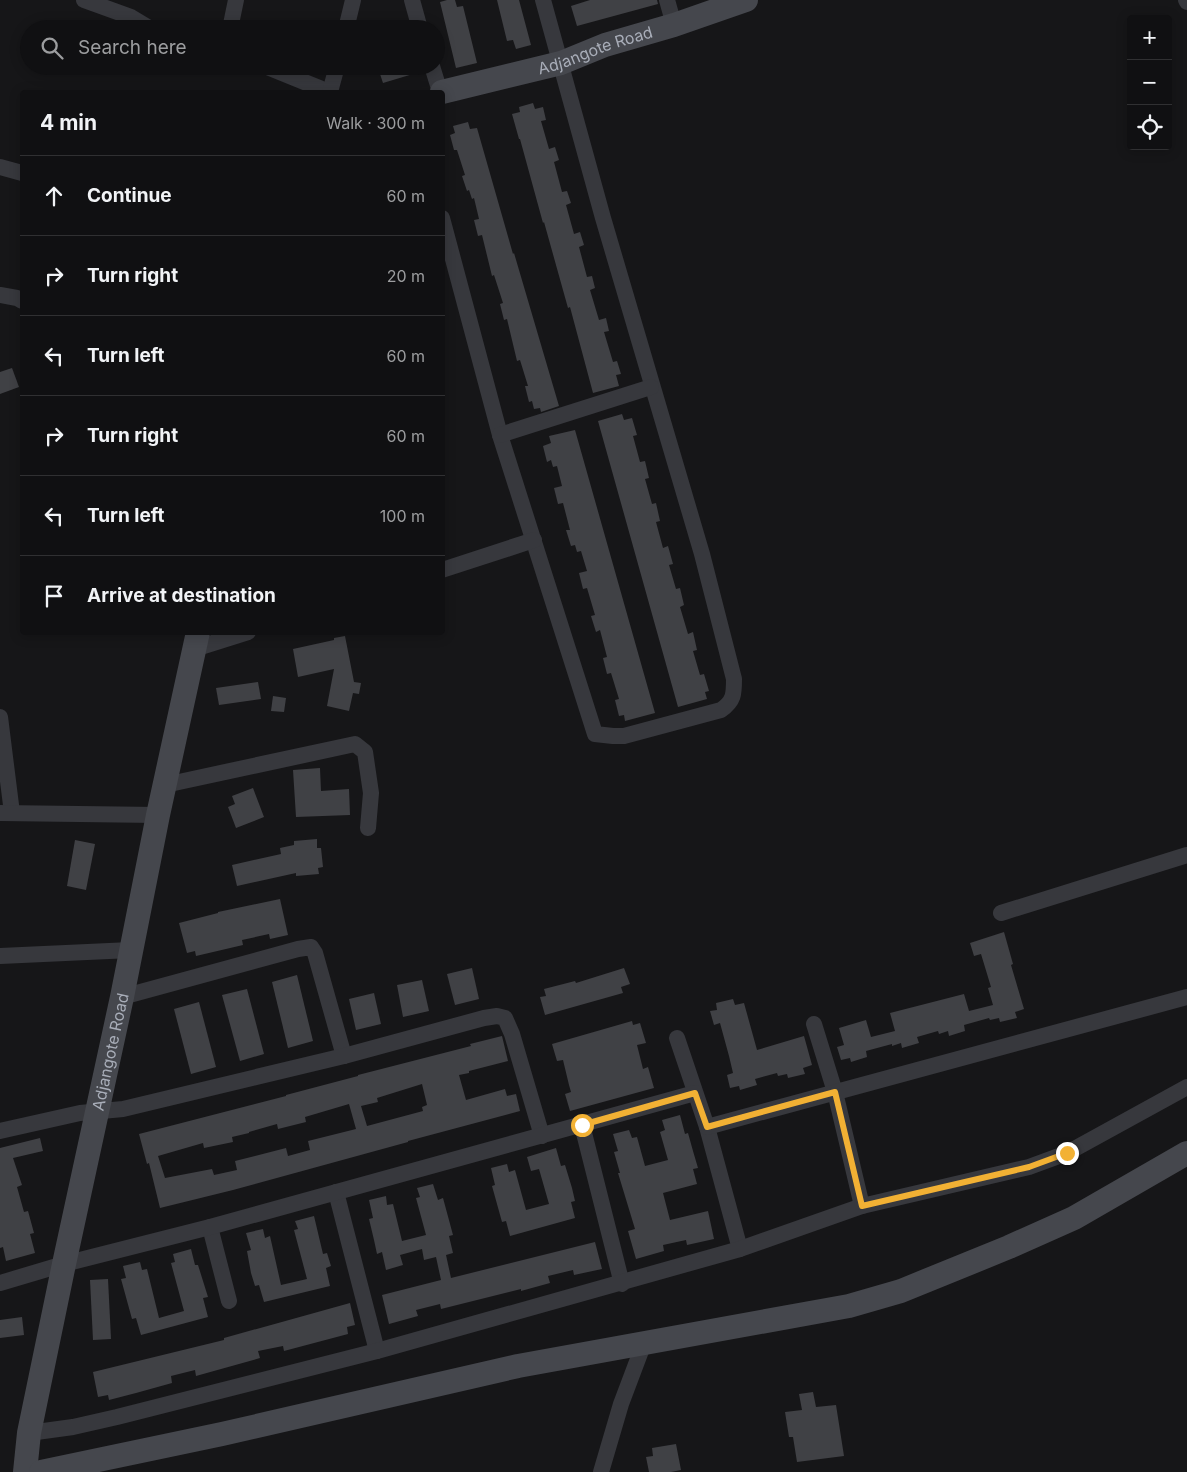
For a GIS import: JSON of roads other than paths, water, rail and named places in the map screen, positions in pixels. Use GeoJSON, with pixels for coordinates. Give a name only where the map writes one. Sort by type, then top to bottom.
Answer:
{"type":"FeatureCollection","features":[{"type":"Feature","properties":{"kind":"main road","name":"Adjangote Road"},"geometry":{"type":"LineString","coordinates":[[445,91],[562,63],[605,45],[674,25],[746,0]]}},
{"type":"Feature","properties":{"kind":"main road","name":"Adjangote Road"},"geometry":{"type":"LineString","coordinates":[[25,1472],[29,1433],[196,641]]}},
{"type":"Feature","properties":{"kind":"main road"},"geometry":{"type":"LineString","coordinates":[[46,1471],[194,1440],[518,1366],[849,1306],[901,1291],[1074,1218],[1187,1153]]}},
{"type":"Feature","properties":{"kind":"street"},"geometry":{"type":"LineString","coordinates":[[84,0],[136,20]]}},
{"type":"Feature","properties":{"kind":"street"},"geometry":{"type":"LineString","coordinates":[[232,20],[236,0]]}},
{"type":"Feature","properties":{"kind":"street"},"geometry":{"type":"LineString","coordinates":[[348,20],[352,0]]}},
{"type":"Feature","properties":{"kind":"street"},"geometry":{"type":"LineString","coordinates":[[412,0],[418,20]]}},
{"type":"Feature","properties":{"kind":"street"},"geometry":{"type":"LineString","coordinates":[[445,229],[500,436],[595,734],[624,736],[721,710],[730,704],[734,694],[734,679],[702,554],[602,218],[562,63],[543,0]]}},
{"type":"Feature","properties":{"kind":"street"},"geometry":{"type":"LineString","coordinates":[[666,0],[674,25]]}},
{"type":"Feature","properties":{"kind":"street"},"geometry":{"type":"LineString","coordinates":[[288,75],[325,90]]}},
{"type":"Feature","properties":{"kind":"street"},"geometry":{"type":"LineString","coordinates":[[331,90],[335,75]]}},
{"type":"Feature","properties":{"kind":"street"},"geometry":{"type":"LineString","coordinates":[[435,75],[440,90]]}},
{"type":"Feature","properties":{"kind":"street"},"geometry":{"type":"LineString","coordinates":[[0,167],[20,172]]}},
{"type":"Feature","properties":{"kind":"street"},"geometry":{"type":"LineString","coordinates":[[0,295],[20,300]]}},
{"type":"Feature","properties":{"kind":"street"},"geometry":{"type":"LineString","coordinates":[[500,436],[651,387]]}},
{"type":"Feature","properties":{"kind":"street"},"geometry":{"type":"LineString","coordinates":[[445,569],[534,540]]}},
{"type":"Feature","properties":{"kind":"street"},"geometry":{"type":"LineString","coordinates":[[196,641],[231,635]]}},
{"type":"Feature","properties":{"kind":"street"},"geometry":{"type":"LineString","coordinates":[[0,717],[6,813],[158,815]]}},
{"type":"Feature","properties":{"kind":"street"},"geometry":{"type":"LineString","coordinates":[[165,785],[355,744],[365,752],[372,793],[368,828]]}},
{"type":"Feature","properties":{"kind":"street"},"geometry":{"type":"LineString","coordinates":[[1001,913],[1187,855]]}},
{"type":"Feature","properties":{"kind":"street"},"geometry":{"type":"LineString","coordinates":[[122,997],[298,948],[311,947],[315,953],[344,1056]]}},
{"type":"Feature","properties":{"kind":"street"},"geometry":{"type":"LineString","coordinates":[[0,956],[131,950]]}},
{"type":"Feature","properties":{"kind":"street"},"geometry":{"type":"LineString","coordinates":[[707,1127],[1187,997]]}},
{"type":"Feature","properties":{"kind":"street"},"geometry":{"type":"LineString","coordinates":[[0,1131],[80,1113],[122,1109],[344,1056],[497,1016],[505,1018],[512,1034],[542,1136]]}},
{"type":"Feature","properties":{"kind":"street"},"geometry":{"type":"LineString","coordinates":[[814,1024],[835,1092],[862,1206]]}},
{"type":"Feature","properties":{"kind":"street"},"geometry":{"type":"LineString","coordinates":[[677,1038],[707,1127],[740,1250]]}},
{"type":"Feature","properties":{"kind":"street"},"geometry":{"type":"LineString","coordinates":[[29,1433],[73,1427],[117,1417],[377,1351],[740,1250],[862,1206],[1029,1167],[1067,1153],[1187,1087]]}},
{"type":"Feature","properties":{"kind":"street"},"geometry":{"type":"LineString","coordinates":[[0,1283],[695,1093]]}},
{"type":"Feature","properties":{"kind":"street"},"geometry":{"type":"LineString","coordinates":[[582,1125],[622,1284]]}},
{"type":"Feature","properties":{"kind":"street"},"geometry":{"type":"LineString","coordinates":[[336,1192],[377,1351]]}},
{"type":"Feature","properties":{"kind":"street"},"geometry":{"type":"LineString","coordinates":[[210,1226],[229,1302]]}},
{"type":"Feature","properties":{"kind":"street"},"geometry":{"type":"LineString","coordinates":[[601,1472],[621,1404],[644,1343]]}}]}
